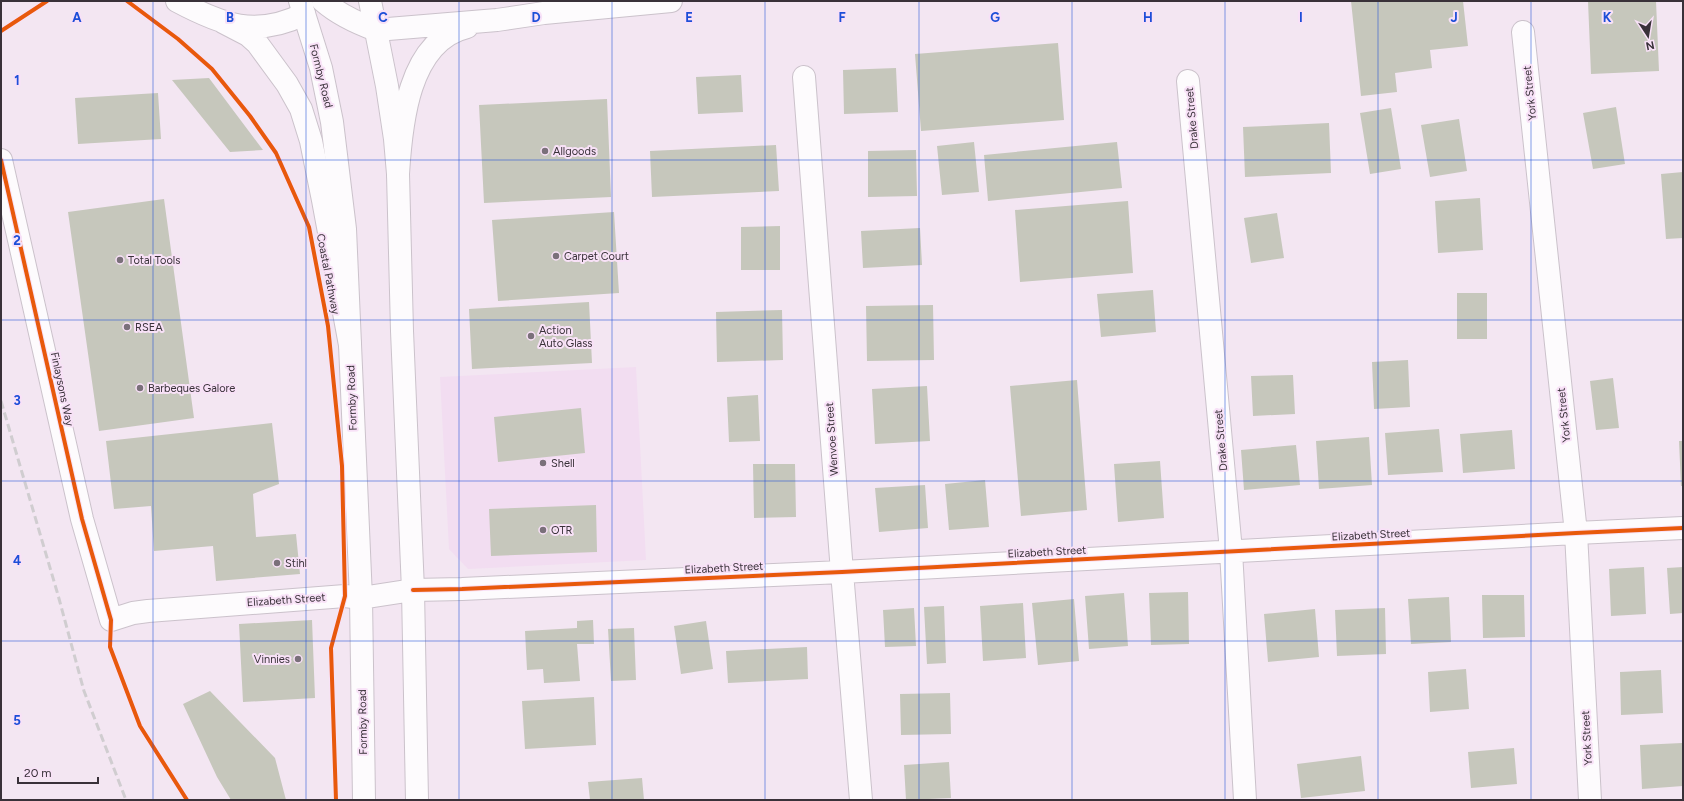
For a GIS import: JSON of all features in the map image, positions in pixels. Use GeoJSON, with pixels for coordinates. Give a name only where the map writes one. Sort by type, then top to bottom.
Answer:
{"type":"FeatureCollection","features":[{"type":"Feature","properties":{"kind":"main road"},"geometry":{"type":"LineString","coordinates":[[178,1],[208,17],[236,25],[272,26],[288,22],[306,5]]}},
{"type":"Feature","properties":{"kind":"main road"},"geometry":{"type":"LineString","coordinates":[[323,1],[338,13],[361,25],[376,30],[497,20],[544,13],[671,1]]}},
{"type":"Feature","properties":{"kind":"main road"},"geometry":{"type":"LineString","coordinates":[[370,1],[392,117],[398,174]]}},
{"type":"Feature","properties":{"kind":"main road","name":"Formby Road"},"geometry":{"type":"LineString","coordinates":[[306,5],[321,68],[338,157],[345,229],[361,598],[364,800]]}},
{"type":"Feature","properties":{"kind":"main road"},"geometry":{"type":"LineString","coordinates":[[417,800],[413,590],[402,331],[398,174],[400,136],[408,96],[420,68],[436,45],[450,33],[459,29],[497,20]]}},
{"type":"Feature","properties":{"kind":"main road"},"geometry":{"type":"LineString","coordinates":[[223,22],[248,35],[257,43],[287,84],[301,109],[311,141],[322,193],[350,345]]}},
{"type":"Feature","properties":{"kind":"main road","name":"York Street"},"geometry":{"type":"LineString","coordinates":[[1523,32],[1576,532],[1590,800]]}},
{"type":"Feature","properties":{"kind":"main road","name":"Wenvoe Street"},"geometry":{"type":"LineString","coordinates":[[804,77],[861,800]]}},
{"type":"Feature","properties":{"kind":"main road","name":"Drake Street"},"geometry":{"type":"LineString","coordinates":[[1188,81],[1231,551],[1245,800]]}},
{"type":"Feature","properties":{"kind":"main road","name":"Finlaysons Way"},"geometry":{"type":"LineString","coordinates":[[1,160],[82,519],[111,620]]}},
{"type":"Feature","properties":{"kind":"main road","name":"Elizabeth Street"},"geometry":{"type":"LineString","coordinates":[[111,620],[133,613],[148,611],[345,596],[361,598],[413,590],[462,590],[842,572],[1576,532],[1683,528]]}},
{"type":"Feature","properties":{"kind":"shaded area","name":"Shell"},"geometry":{"type":"Polygon","coordinates":[[[636,367],[646,560],[468,569],[449,549],[440,377],[636,367]]]}},
{"type":"Feature","properties":{"kind":"building"},"geometry":{"type":"Polygon","coordinates":[[[1351,1],[1463,1],[1468,46],[1430,50],[1432,68],[1395,73],[1397,92],[1361,96],[1351,1]]]}},
{"type":"Feature","properties":{"kind":"building"},"geometry":{"type":"Polygon","coordinates":[[[1588,1],[1656,1],[1659,71],[1591,74],[1588,1]]]}},
{"type":"Feature","properties":{"kind":"building"},"geometry":{"type":"Polygon","coordinates":[[[1058,43],[1064,120],[921,131],[915,54],[1058,43]]]}},
{"type":"Feature","properties":{"kind":"building"},"geometry":{"type":"Polygon","coordinates":[[[896,68],[898,112],[844,114],[843,70],[896,68]]]}},
{"type":"Feature","properties":{"kind":"building"},"geometry":{"type":"Polygon","coordinates":[[[741,75],[743,112],[698,114],[696,77],[741,75]]]}},
{"type":"Feature","properties":{"kind":"building"},"geometry":{"type":"Polygon","coordinates":[[[209,78],[263,150],[230,152],[172,80],[209,78]]]}},
{"type":"Feature","properties":{"kind":"building"},"geometry":{"type":"Polygon","coordinates":[[[158,93],[161,139],[78,144],[75,98],[158,93]]]}},
{"type":"Feature","properties":{"kind":"building","name":"Allgoods"},"geometry":{"type":"Polygon","coordinates":[[[607,99],[611,197],[484,203],[479,105],[607,99]]]}},
{"type":"Feature","properties":{"kind":"building"},"geometry":{"type":"Polygon","coordinates":[[[1616,107],[1625,164],[1593,169],[1583,113],[1616,107]]]}},
{"type":"Feature","properties":{"kind":"building"},"geometry":{"type":"Polygon","coordinates":[[[1391,108],[1401,169],[1370,174],[1360,113],[1391,108]]]}},
{"type":"Feature","properties":{"kind":"building"},"geometry":{"type":"Polygon","coordinates":[[[1459,119],[1467,171],[1430,177],[1421,125],[1459,119]]]}},
{"type":"Feature","properties":{"kind":"building"},"geometry":{"type":"Polygon","coordinates":[[[1329,123],[1331,173],[1245,177],[1243,127],[1329,123]]]}},
{"type":"Feature","properties":{"kind":"building"},"geometry":{"type":"Polygon","coordinates":[[[974,142],[979,192],[942,195],[937,146],[974,142]]]}},
{"type":"Feature","properties":{"kind":"building"},"geometry":{"type":"Polygon","coordinates":[[[1117,142],[1122,188],[988,201],[984,155],[1117,142]]]}},
{"type":"Feature","properties":{"kind":"building"},"geometry":{"type":"Polygon","coordinates":[[[776,145],[779,191],[652,197],[650,151],[776,145]]]}},
{"type":"Feature","properties":{"kind":"building"},"geometry":{"type":"Polygon","coordinates":[[[916,150],[917,196],[868,197],[868,151],[916,150]]]}},
{"type":"Feature","properties":{"kind":"building"},"geometry":{"type":"Polygon","coordinates":[[[1683,172],[1683,238],[1666,239],[1661,174],[1683,172]]]}},
{"type":"Feature","properties":{"kind":"building"},"geometry":{"type":"Polygon","coordinates":[[[1480,198],[1483,250],[1438,253],[1435,201],[1480,198]]]}},
{"type":"Feature","properties":{"kind":"building"},"geometry":{"type":"Polygon","coordinates":[[[164,199],[194,418],[99,431],[68,212],[164,199]]]}},
{"type":"Feature","properties":{"kind":"building"},"geometry":{"type":"Polygon","coordinates":[[[1128,201],[1133,273],[1020,282],[1015,210],[1128,201]]]}},
{"type":"Feature","properties":{"kind":"building","name":"Carpet Court"},"geometry":{"type":"Polygon","coordinates":[[[614,212],[619,293],[498,301],[492,220],[614,212]]]}},
{"type":"Feature","properties":{"kind":"building"},"geometry":{"type":"Polygon","coordinates":[[[1277,213],[1284,258],[1251,263],[1244,218],[1277,213]]]}},
{"type":"Feature","properties":{"kind":"building"},"geometry":{"type":"Polygon","coordinates":[[[780,226],[780,270],[741,270],[741,227],[780,226]]]}},
{"type":"Feature","properties":{"kind":"building"},"geometry":{"type":"Polygon","coordinates":[[[920,228],[922,265],[863,268],[861,231],[920,228]]]}},
{"type":"Feature","properties":{"kind":"building"},"geometry":{"type":"Polygon","coordinates":[[[1153,290],[1156,332],[1101,337],[1097,294],[1153,290]]]}},
{"type":"Feature","properties":{"kind":"building"},"geometry":{"type":"Polygon","coordinates":[[[1457,293],[1487,293],[1487,339],[1457,339],[1457,293]]]}},
{"type":"Feature","properties":{"kind":"building","name":"Action Auto Glass"},"geometry":{"type":"Polygon","coordinates":[[[589,302],[592,363],[472,369],[469,309],[589,302]]]}},
{"type":"Feature","properties":{"kind":"building"},"geometry":{"type":"Polygon","coordinates":[[[933,305],[934,360],[867,361],[866,306],[933,305]]]}},
{"type":"Feature","properties":{"kind":"building"},"geometry":{"type":"Polygon","coordinates":[[[782,310],[783,360],[717,362],[716,312],[782,310]]]}},
{"type":"Feature","properties":{"kind":"building"},"geometry":{"type":"Polygon","coordinates":[[[1408,360],[1410,407],[1374,409],[1372,362],[1408,360]]]}},
{"type":"Feature","properties":{"kind":"building"},"geometry":{"type":"Polygon","coordinates":[[[1293,375],[1295,414],[1253,416],[1251,376],[1293,375]]]}},
{"type":"Feature","properties":{"kind":"building"},"geometry":{"type":"Polygon","coordinates":[[[1613,378],[1619,428],[1596,430],[1590,381],[1613,378]]]}},
{"type":"Feature","properties":{"kind":"building"},"geometry":{"type":"Polygon","coordinates":[[[1077,380],[1087,510],[1021,516],[1010,386],[1077,380]]]}},
{"type":"Feature","properties":{"kind":"building"},"geometry":{"type":"Polygon","coordinates":[[[927,386],[930,441],[875,444],[872,389],[927,386]]]}},
{"type":"Feature","properties":{"kind":"building"},"geometry":{"type":"Polygon","coordinates":[[[758,395],[760,441],[729,442],[727,397],[758,395]]]}},
{"type":"Feature","properties":{"kind":"building"},"geometry":{"type":"Polygon","coordinates":[[[581,408],[585,453],[498,462],[494,417],[581,408]]]}},
{"type":"Feature","properties":{"kind":"building"},"geometry":{"type":"Polygon","coordinates":[[[272,423],[279,484],[253,494],[256,537],[296,534],[300,574],[216,581],[213,546],[154,551],[151,506],[114,509],[106,441],[272,423]]]}},
{"type":"Feature","properties":{"kind":"building"},"geometry":{"type":"Polygon","coordinates":[[[1439,429],[1443,472],[1388,475],[1385,433],[1439,429]]]}},
{"type":"Feature","properties":{"kind":"building"},"geometry":{"type":"Polygon","coordinates":[[[1512,430],[1515,469],[1463,473],[1460,434],[1512,430]]]}},
{"type":"Feature","properties":{"kind":"building"},"geometry":{"type":"Polygon","coordinates":[[[1369,437],[1372,485],[1319,489],[1316,441],[1369,437]]]}},
{"type":"Feature","properties":{"kind":"building"},"geometry":{"type":"Polygon","coordinates":[[[1679,441],[1683,441],[1683,486],[1681,486],[1679,441]]]}},
{"type":"Feature","properties":{"kind":"building"},"geometry":{"type":"Polygon","coordinates":[[[1296,445],[1300,485],[1244,490],[1241,450],[1296,445]]]}},
{"type":"Feature","properties":{"kind":"building"},"geometry":{"type":"Polygon","coordinates":[[[1160,461],[1164,518],[1118,522],[1114,464],[1160,461]]]}},
{"type":"Feature","properties":{"kind":"building"},"geometry":{"type":"Polygon","coordinates":[[[753,464],[795,464],[796,517],[754,518],[753,464]]]}},
{"type":"Feature","properties":{"kind":"building"},"geometry":{"type":"Polygon","coordinates":[[[985,480],[989,527],[949,530],[945,484],[985,480]]]}},
{"type":"Feature","properties":{"kind":"building"},"geometry":{"type":"Polygon","coordinates":[[[925,485],[928,528],[879,532],[875,488],[925,485]]]}},
{"type":"Feature","properties":{"kind":"building","name":"OTR"},"geometry":{"type":"Polygon","coordinates":[[[596,505],[597,552],[491,556],[489,509],[596,505]]]}},
{"type":"Feature","properties":{"kind":"building"},"geometry":{"type":"Polygon","coordinates":[[[1644,567],[1646,614],[1611,616],[1609,569],[1644,567]]]}},
{"type":"Feature","properties":{"kind":"building"},"geometry":{"type":"Polygon","coordinates":[[[1683,567],[1683,613],[1670,614],[1667,568],[1683,567]]]}},
{"type":"Feature","properties":{"kind":"building"},"geometry":{"type":"Polygon","coordinates":[[[1188,592],[1189,644],[1151,645],[1149,593],[1188,592]]]}},
{"type":"Feature","properties":{"kind":"building"},"geometry":{"type":"Polygon","coordinates":[[[1124,593],[1128,646],[1089,649],[1085,596],[1124,593]]]}},
{"type":"Feature","properties":{"kind":"building"},"geometry":{"type":"Polygon","coordinates":[[[1482,595],[1524,595],[1525,637],[1483,638],[1482,595]]]}},
{"type":"Feature","properties":{"kind":"building"},"geometry":{"type":"Polygon","coordinates":[[[1449,597],[1451,642],[1411,644],[1408,599],[1449,597]]]}},
{"type":"Feature","properties":{"kind":"building"},"geometry":{"type":"Polygon","coordinates":[[[1074,599],[1079,661],[1038,665],[1032,603],[1074,599]]]}},
{"type":"Feature","properties":{"kind":"building"},"geometry":{"type":"Polygon","coordinates":[[[1023,603],[1026,658],[983,661],[980,606],[1023,603]]]}},
{"type":"Feature","properties":{"kind":"building"},"geometry":{"type":"Polygon","coordinates":[[[944,606],[946,663],[927,664],[924,607],[944,606]]]}},
{"type":"Feature","properties":{"kind":"building"},"geometry":{"type":"Polygon","coordinates":[[[914,608],[916,646],[885,647],[883,610],[914,608]]]}},
{"type":"Feature","properties":{"kind":"building"},"geometry":{"type":"Polygon","coordinates":[[[1385,608],[1386,654],[1337,656],[1335,610],[1385,608]]]}},
{"type":"Feature","properties":{"kind":"building"},"geometry":{"type":"Polygon","coordinates":[[[1315,609],[1319,657],[1268,662],[1264,614],[1315,609]]]}},
{"type":"Feature","properties":{"kind":"building"},"geometry":{"type":"Polygon","coordinates":[[[312,620],[315,698],[243,702],[239,624],[312,620]]]}},
{"type":"Feature","properties":{"kind":"building"},"geometry":{"type":"Polygon","coordinates":[[[593,620],[594,644],[577,644],[580,681],[544,683],[543,669],[527,670],[525,631],[577,628],[577,621],[593,620]]]}},
{"type":"Feature","properties":{"kind":"building"},"geometry":{"type":"Polygon","coordinates":[[[706,621],[713,669],[681,674],[674,626],[706,621]]]}},
{"type":"Feature","properties":{"kind":"building"},"geometry":{"type":"Polygon","coordinates":[[[634,628],[636,680],[611,681],[608,629],[634,628]]]}},
{"type":"Feature","properties":{"kind":"building"},"geometry":{"type":"Polygon","coordinates":[[[807,647],[808,679],[728,683],[726,651],[807,647]]]}},
{"type":"Feature","properties":{"kind":"building"},"geometry":{"type":"Polygon","coordinates":[[[1466,669],[1469,709],[1430,712],[1428,672],[1466,669]]]}},
{"type":"Feature","properties":{"kind":"building"},"geometry":{"type":"Polygon","coordinates":[[[1661,670],[1663,713],[1621,715],[1620,672],[1661,670]]]}},
{"type":"Feature","properties":{"kind":"building"},"geometry":{"type":"Polygon","coordinates":[[[210,691],[275,758],[286,800],[231,800],[217,777],[183,704],[210,691]]]}},
{"type":"Feature","properties":{"kind":"building"},"geometry":{"type":"Polygon","coordinates":[[[950,693],[951,734],[901,735],[900,694],[950,693]]]}},
{"type":"Feature","properties":{"kind":"building"},"geometry":{"type":"Polygon","coordinates":[[[594,697],[596,745],[525,749],[522,701],[594,697]]]}},
{"type":"Feature","properties":{"kind":"building"},"geometry":{"type":"Polygon","coordinates":[[[1682,743],[1683,786],[1642,789],[1640,745],[1682,743]]]}},
{"type":"Feature","properties":{"kind":"building"},"geometry":{"type":"Polygon","coordinates":[[[1514,748],[1517,784],[1471,788],[1468,752],[1514,748]]]}},
{"type":"Feature","properties":{"kind":"building"},"geometry":{"type":"Polygon","coordinates":[[[1361,756],[1365,791],[1301,798],[1297,764],[1361,756]]]}},
{"type":"Feature","properties":{"kind":"building"},"geometry":{"type":"Polygon","coordinates":[[[949,762],[951,798],[906,800],[904,765],[949,762]]]}},
{"type":"Feature","properties":{"kind":"building"},"geometry":{"type":"Polygon","coordinates":[[[642,778],[644,800],[590,800],[588,782],[642,778]]]}},
{"type":"Feature","properties":{"kind":"railway"},"geometry":{"type":"LineString","coordinates":[[1,401],[58,595],[84,691],[126,800]]}},
{"type":"Feature","properties":{"kind":"cycle path"},"geometry":{"type":"LineString","coordinates":[[1,31],[47,1]]}},
{"type":"Feature","properties":{"kind":"cycle path","name":"Coastal Pathway"},"geometry":{"type":"LineString","coordinates":[[127,1],[178,39],[212,69],[250,116],[276,153],[309,227],[328,326],[342,466],[345,596],[331,648],[336,800]]}},
{"type":"Feature","properties":{"kind":"cycle path"},"geometry":{"type":"LineString","coordinates":[[1,160],[82,519],[111,620],[110,647],[140,726],[187,800]]}},
{"type":"Feature","properties":{"kind":"cycle path"},"geometry":{"type":"LineString","coordinates":[[413,590],[842,572],[1683,528]]}},
{"type":"Feature","properties":{"kind":"place","name":"Allgoods"},"geometry":{"type":"Point","coordinates":[545,151]}},
{"type":"Feature","properties":{"kind":"place","name":"Carpet Court"},"geometry":{"type":"Point","coordinates":[556,256]}},
{"type":"Feature","properties":{"kind":"place","name":"Total Tools"},"geometry":{"type":"Point","coordinates":[120,260]}},
{"type":"Feature","properties":{"kind":"place","name":"RSEA"},"geometry":{"type":"Point","coordinates":[127,327]}},
{"type":"Feature","properties":{"kind":"place","name":"Action Auto Glass"},"geometry":{"type":"Point","coordinates":[531,336]}},
{"type":"Feature","properties":{"kind":"place","name":"Barbeques Galore"},"geometry":{"type":"Point","coordinates":[140,388]}},
{"type":"Feature","properties":{"kind":"place","name":"Shell"},"geometry":{"type":"Point","coordinates":[543,463]}},
{"type":"Feature","properties":{"kind":"place","name":"OTR"},"geometry":{"type":"Point","coordinates":[543,530]}},
{"type":"Feature","properties":{"kind":"place","name":"Stihl"},"geometry":{"type":"Point","coordinates":[277,563]}},
{"type":"Feature","properties":{"kind":"place","name":"Vinnies"},"geometry":{"type":"Point","coordinates":[298,659]}}]}
